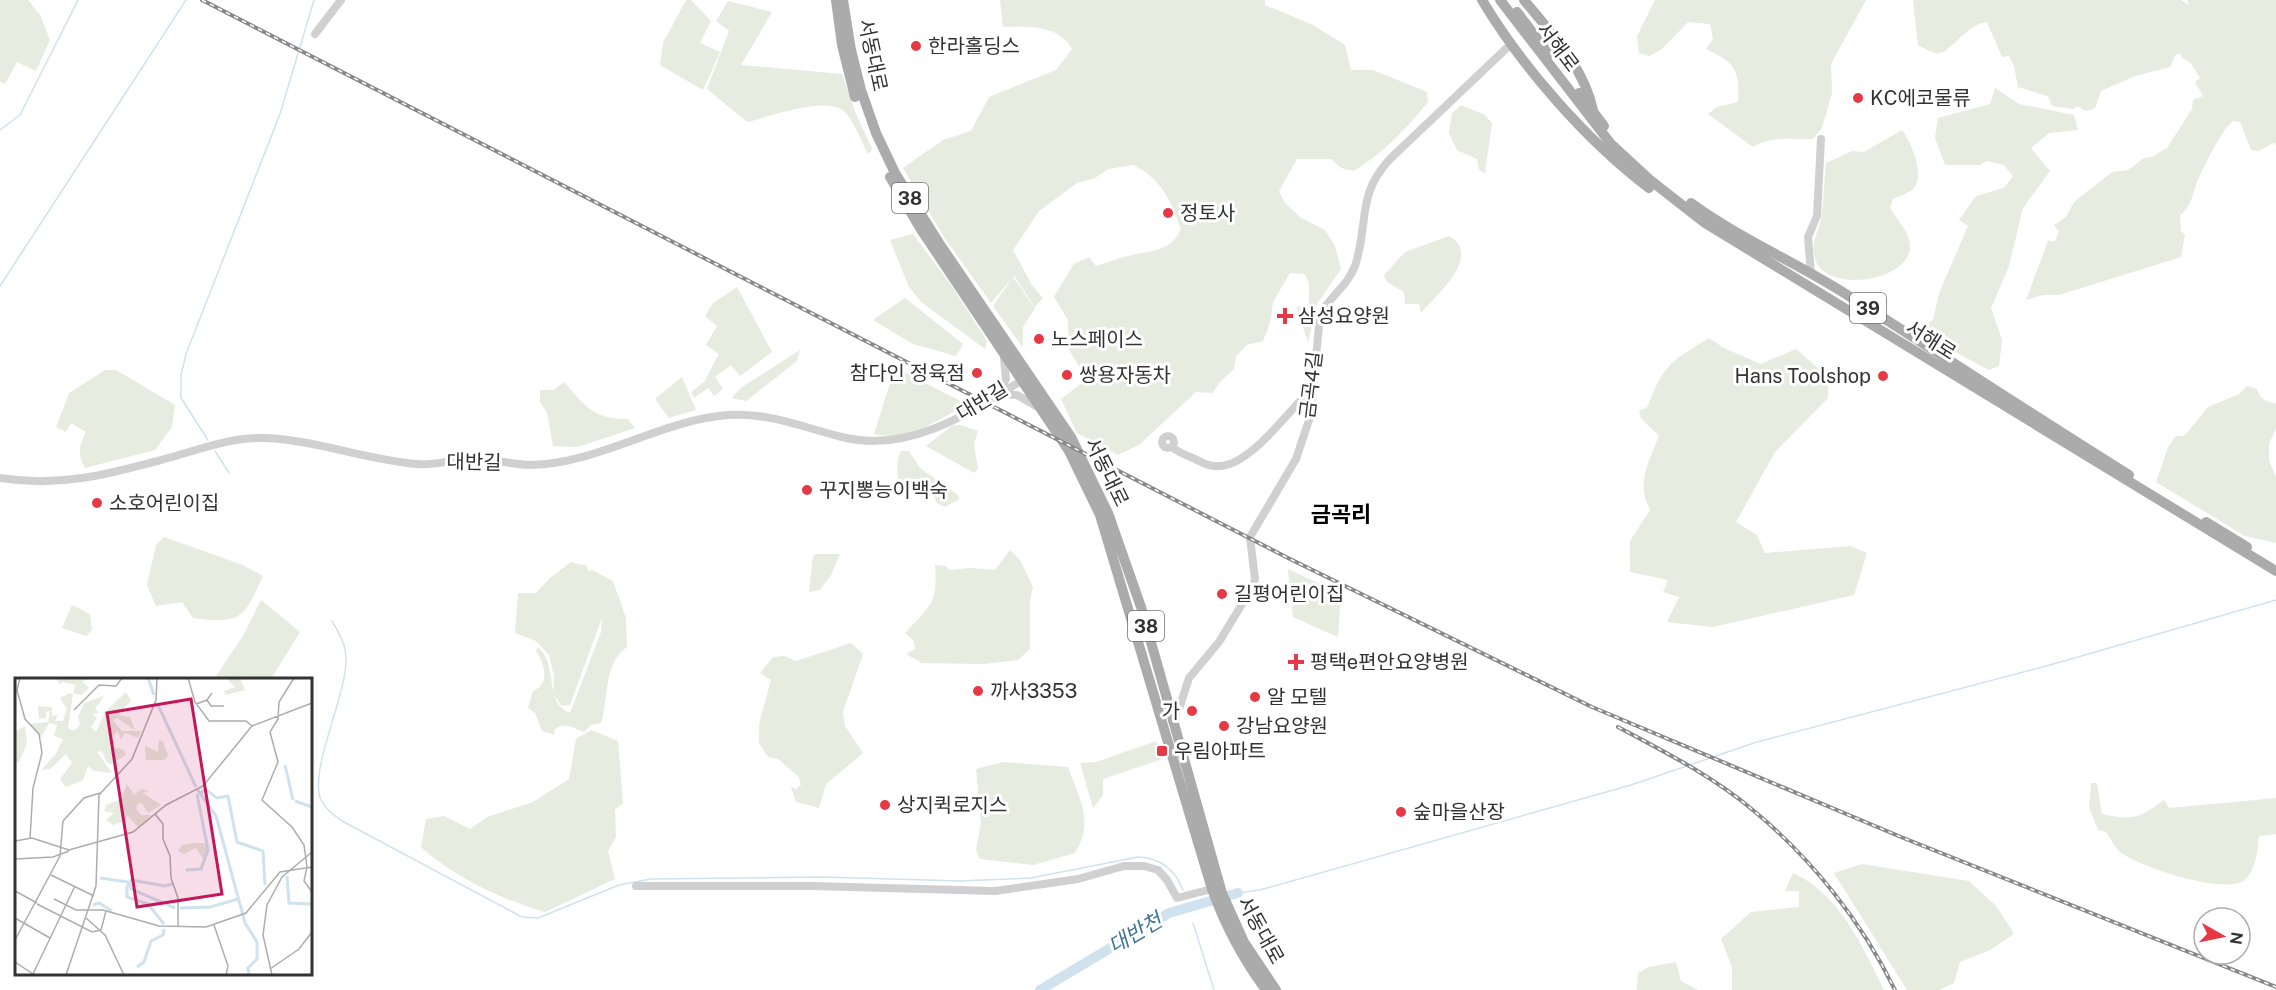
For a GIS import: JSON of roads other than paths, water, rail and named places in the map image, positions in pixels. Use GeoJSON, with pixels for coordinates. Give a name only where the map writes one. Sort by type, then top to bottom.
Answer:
{"type":"FeatureCollection","features":[{"type":"Feature","properties":{"kind":"main road","name":"서동대로"},"geometry":{"type":"LineString","coordinates":[[836,0],[849,75],[879,157],[920,228],[1003,350],[1071,437],[1108,513],[1141,608],[1216,892]]}},
{"type":"Feature","properties":{"kind":"main road","name":"서동대로"},"geometry":{"type":"LineString","coordinates":[[843,0],[849,44],[861,90],[876,133],[895,172],[1025,377],[1044,413],[1069,452],[1100,515],[1216,892],[1250,969],[1266,990]]}},
{"type":"Feature","properties":{"kind":"main road"},"geometry":{"type":"LineString","coordinates":[[1482,0],[1511,44],[1580,124],[1626,171],[1668,203],[1705,222]]}},
{"type":"Feature","properties":{"kind":"main road","name":"서해로"},"geometry":{"type":"LineString","coordinates":[[1500,0],[1611,144],[1650,180],[1705,222],[2276,571]]}},
{"type":"Feature","properties":{"kind":"main road","name":"서해로"},"geometry":{"type":"LineString","coordinates":[[1507,0],[1615,140],[1658,180],[1718,222],[1851,297],[2006,399],[2276,563]]}},
{"type":"Feature","properties":{"kind":"main road"},"geometry":{"type":"LineString","coordinates":[[1524,0],[1549,27],[1586,85],[1594,113]]}},
{"type":"Feature","properties":{"kind":"main road","name":"서동대로"},"geometry":{"type":"LineString","coordinates":[[1222,906],[1276,990]]}},
{"type":"Feature","properties":{"kind":"street"},"geometry":{"type":"LineString","coordinates":[[315,34],[339,4]]}},
{"type":"Feature","properties":{"kind":"street","name":"금곡4길"},"geometry":{"type":"LineString","coordinates":[[1172,722],[1189,678],[1219,642],[1253,586],[1255,579],[1250,537],[1296,459],[1311,414],[1320,314],[1328,300],[1352,273],[1368,192],[1375,178],[1390,159],[1511,44]]}},
{"type":"Feature","properties":{"kind":"street"},"geometry":{"type":"LineString","coordinates":[[1811,274],[1808,237],[1817,216],[1821,139]]}},
{"type":"Feature","properties":{"kind":"street"},"geometry":{"type":"LineString","coordinates":[[998,393],[1004,386],[1006,376],[1003,350]]}},
{"type":"Feature","properties":{"kind":"street","name":"대반길"},"geometry":{"type":"LineString","coordinates":[[0,478],[26,482],[58,482],[99,477],[223,442],[266,438],[420,465],[476,459],[528,465],[560,462],[698,420],[726,415],[768,417],[868,441],[904,439],[944,425],[974,404],[1025,377]]}},
{"type":"Feature","properties":{"kind":"street"},"geometry":{"type":"LineString","coordinates":[[998,393],[1022,396],[1044,413]]}},
{"type":"Feature","properties":{"kind":"street"},"geometry":{"type":"LineString","coordinates":[[1172,447],[1206,464],[1230,465],[1260,443],[1304,397],[1312,393]]}},
{"type":"Feature","properties":{"kind":"street"},"geometry":{"type":"LineString","coordinates":[[636,886],[812,886],[995,891],[1078,879],[1124,867],[1144,866],[1158,870],[1167,879],[1177,898],[1216,892]]}},
{"type":"Feature","properties":{"kind":"waterway"},"geometry":{"type":"LineString","coordinates":[[0,130],[20,115],[78,0]]}},
{"type":"Feature","properties":{"kind":"waterway"},"geometry":{"type":"LineString","coordinates":[[0,286],[186,0]]}},
{"type":"Feature","properties":{"kind":"waterway"},"geometry":{"type":"LineString","coordinates":[[208,440],[181,398],[181,375],[186,354],[280,114],[314,0]]}},
{"type":"Feature","properties":{"kind":"waterway"},"geometry":{"type":"LineString","coordinates":[[215,451],[229,473]]}},
{"type":"Feature","properties":{"kind":"waterway"},"geometry":{"type":"LineString","coordinates":[[1238,893],[1260,890],[1631,785],[1757,742],[2050,665],[2276,600]]}},
{"type":"Feature","properties":{"kind":"waterway"},"geometry":{"type":"LineString","coordinates":[[332,621],[340,634],[346,659],[341,692],[320,771],[318,787],[323,804],[344,822],[522,917],[538,918],[619,885],[651,879],[823,877],[961,881],[1031,878],[1138,857],[1160,862],[1166,866],[1176,876],[1183,890]]}},
{"type":"Feature","properties":{"kind":"waterway","name":"대반천"},"geometry":{"type":"LineString","coordinates":[[1040,990],[1169,913],[1238,893]]}},
{"type":"Feature","properties":{"kind":"waterway"},"geometry":{"type":"LineString","coordinates":[[1193,923],[1214,990]]}},
{"type":"Feature","properties":{"kind":"railway"},"geometry":{"type":"LineString","coordinates":[[202,0],[1290,559],[1592,707],[1901,837],[2276,987]]}},
{"type":"Feature","properties":{"kind":"railway"},"geometry":{"type":"LineString","coordinates":[[1618,727],[1706,776],[1739,799],[1775,830],[1834,893],[1867,940],[1895,990]]}},
{"type":"Feature","properties":{"kind":"place","name":"한라홀딩스"},"geometry":{"type":"Point","coordinates":[916,46]}},
{"type":"Feature","properties":{"kind":"place","name":"KC에코물류"},"geometry":{"type":"Point","coordinates":[1858,98]}},
{"type":"Feature","properties":{"kind":"place","name":"정토사"},"geometry":{"type":"Point","coordinates":[1168,213]}},
{"type":"Feature","properties":{"kind":"place","name":"삼성요양원"},"geometry":{"type":"Point","coordinates":[1285,316]}},
{"type":"Feature","properties":{"kind":"place","name":"노스페이스"},"geometry":{"type":"Point","coordinates":[1039,339]}},
{"type":"Feature","properties":{"kind":"place","name":"참다인 정육점"},"geometry":{"type":"Point","coordinates":[977,373]}},
{"type":"Feature","properties":{"kind":"place","name":"쌍용자동차"},"geometry":{"type":"Point","coordinates":[1067,375]}},
{"type":"Feature","properties":{"kind":"place","name":"Hans Toolshop"},"geometry":{"type":"Point","coordinates":[1883,376]}},
{"type":"Feature","properties":{"kind":"place","name":"꾸지뽕능이백숙"},"geometry":{"type":"Point","coordinates":[807,490]}},
{"type":"Feature","properties":{"kind":"place","name":"소호어린이집"},"geometry":{"type":"Point","coordinates":[97,503]}},
{"type":"Feature","properties":{"kind":"place","name":"길평어린이집"},"geometry":{"type":"Point","coordinates":[1222,594]}},
{"type":"Feature","properties":{"kind":"place","name":"평택e편안요양병원"},"geometry":{"type":"Point","coordinates":[1296,662]}},
{"type":"Feature","properties":{"kind":"place","name":"까사3353"},"geometry":{"type":"Point","coordinates":[978,691]}},
{"type":"Feature","properties":{"kind":"place","name":"알 모텔"},"geometry":{"type":"Point","coordinates":[1255,697]}},
{"type":"Feature","properties":{"kind":"place","name":"가"},"geometry":{"type":"Point","coordinates":[1192,711]}},
{"type":"Feature","properties":{"kind":"place","name":"강남요양원"},"geometry":{"type":"Point","coordinates":[1224,726]}},
{"type":"Feature","properties":{"kind":"place","name":"우림아파트"},"geometry":{"type":"Point","coordinates":[1162,751]}},
{"type":"Feature","properties":{"kind":"place","name":"상지퀵로지스"},"geometry":{"type":"Point","coordinates":[885,805]}},
{"type":"Feature","properties":{"kind":"place","name":"숲마을산장"},"geometry":{"type":"Point","coordinates":[1401,812]}},
{"type":"Feature","properties":{"kind":"district","name":"금곡리"},"geometry":{"type":"Point","coordinates":[1341,514]}}]}
